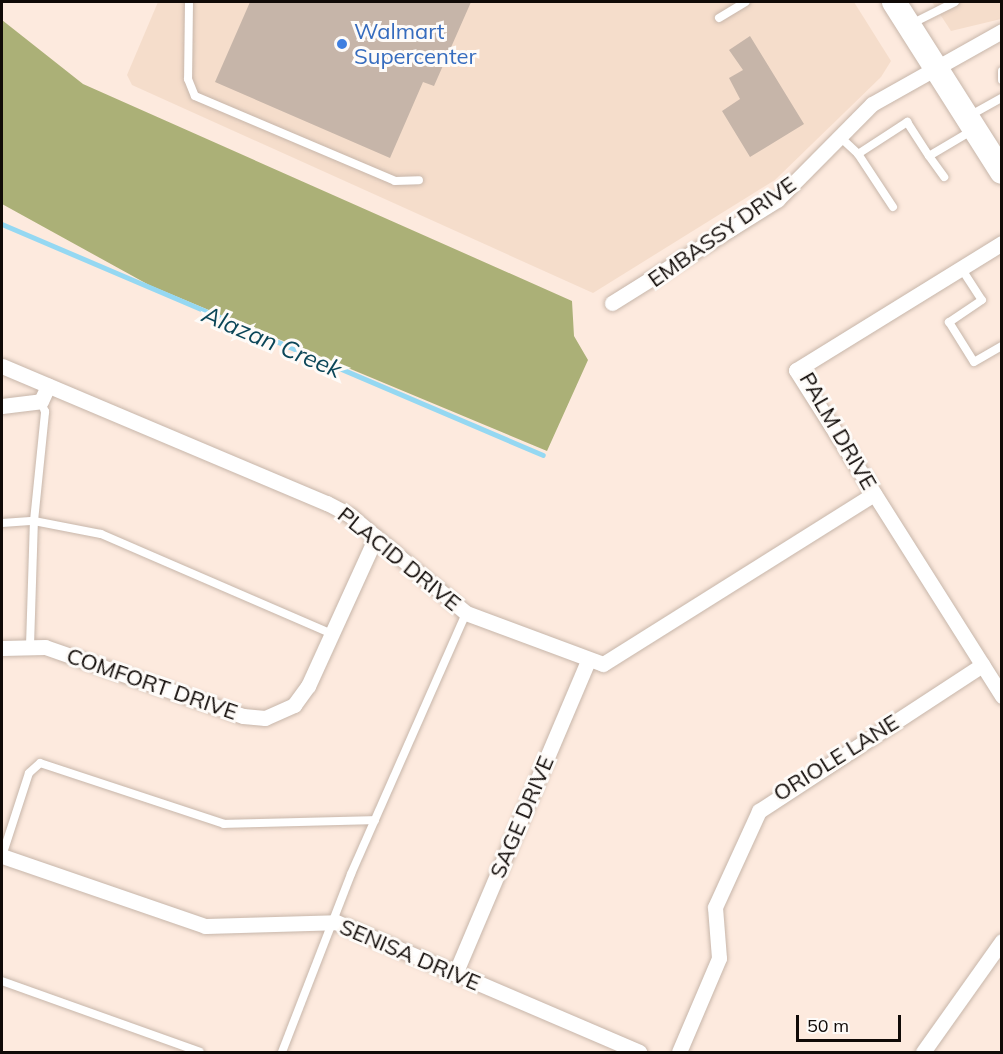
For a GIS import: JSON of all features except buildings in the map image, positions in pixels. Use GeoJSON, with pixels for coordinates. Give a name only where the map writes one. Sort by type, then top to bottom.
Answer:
{"type":"FeatureCollection","features":[{"type":"Feature","properties":{"kind":"main road"},"geometry":{"type":"LineString","coordinates":[[894,2],[971,124],[1000,165]]}},
{"type":"Feature","properties":{"kind":"street","name":"EMBASSY DRIVE"},"geometry":{"type":"LineString","coordinates":[[612,303],[777,200],[872,104],[934,66],[1002,31]]}},
{"type":"Feature","properties":{"kind":"street","name":"PALM DRIVE"},"geometry":{"type":"LineString","coordinates":[[1002,243],[796,370],[1002,696]]}},
{"type":"Feature","properties":{"kind":"street","name":"PLACID DRIVE"},"geometry":{"type":"LineString","coordinates":[[2,366],[327,503],[376,537],[466,613],[588,660],[608,661],[874,494]]}},
{"type":"Feature","properties":{"kind":"street"},"geometry":{"type":"LineString","coordinates":[[2,406],[40,401],[48,386]]}},
{"type":"Feature","properties":{"kind":"street","name":"COMFORT DRIVE"},"geometry":{"type":"LineString","coordinates":[[2,648],[30,646],[264,718],[294,705],[332,634],[376,537]]}},
{"type":"Feature","properties":{"kind":"street","name":"SAGE DRIVE"},"geometry":{"type":"LineString","coordinates":[[455,974],[588,660]]}},
{"type":"Feature","properties":{"kind":"street","name":"ORIOLE LANE"},"geometry":{"type":"LineString","coordinates":[[679,1053],[719,958],[716,907],[759,811],[982,665]]}},
{"type":"Feature","properties":{"kind":"street","name":"SENISA DRIVE"},"geometry":{"type":"LineString","coordinates":[[2,856],[205,926],[336,922],[639,1053]]}},
{"type":"Feature","properties":{"kind":"street"},"geometry":{"type":"LineString","coordinates":[[923,1053],[1002,941]]}},
{"type":"Feature","properties":{"kind":"lane"},"geometry":{"type":"LineString","coordinates":[[189,2],[188,80],[195,96],[395,181],[419,180]]}},
{"type":"Feature","properties":{"kind":"lane"},"geometry":{"type":"LineString","coordinates":[[719,18],[746,2]]}},
{"type":"Feature","properties":{"kind":"lane"},"geometry":{"type":"LineString","coordinates":[[909,25],[955,2]]}},
{"type":"Feature","properties":{"kind":"lane"},"geometry":{"type":"LineString","coordinates":[[1002,71],[1002,80]]}},
{"type":"Feature","properties":{"kind":"lane"},"geometry":{"type":"LineString","coordinates":[[930,156],[1002,98]]}},
{"type":"Feature","properties":{"kind":"lane"},"geometry":{"type":"LineString","coordinates":[[858,154],[907,122],[944,177]]}},
{"type":"Feature","properties":{"kind":"lane"},"geometry":{"type":"LineString","coordinates":[[839,136],[858,154],[893,207]]}},
{"type":"Feature","properties":{"kind":"lane"},"geometry":{"type":"LineString","coordinates":[[961,268],[982,300],[949,322],[975,363],[1002,346]]}},
{"type":"Feature","properties":{"kind":"lane"},"geometry":{"type":"LineString","coordinates":[[30,646],[34,521],[45,412],[40,401]]}},
{"type":"Feature","properties":{"kind":"lane"},"geometry":{"type":"LineString","coordinates":[[2,522],[34,521],[101,534],[332,634]]}},
{"type":"Feature","properties":{"kind":"lane"},"geometry":{"type":"LineString","coordinates":[[282,1053],[375,820],[466,613]]}},
{"type":"Feature","properties":{"kind":"lane"},"geometry":{"type":"LineString","coordinates":[[2,856],[29,773],[40,763],[224,824],[375,820]]}},
{"type":"Feature","properties":{"kind":"lane"},"geometry":{"type":"LineString","coordinates":[[2,981],[200,1053]]}},
{"type":"Feature","properties":{"kind":"shaded area"},"geometry":{"type":"Polygon","coordinates":[[[158,2],[854,2],[891,61],[881,77],[775,180],[593,293],[132,85],[127,75],[158,2]]]}},
{"type":"Feature","properties":{"kind":"shaded area"},"geometry":{"type":"Polygon","coordinates":[[[932,2],[1001,2],[1001,19],[951,31],[932,2]]]}},
{"type":"Feature","properties":{"kind":"green space"},"geometry":{"type":"Polygon","coordinates":[[[2,20],[83,84],[572,301],[574,336],[588,360],[547,451],[149,285],[2,204],[2,20]]]}},
{"type":"Feature","properties":{"kind":"waterway","name":"Alazan Creek"},"geometry":{"type":"LineString","coordinates":[[2,224],[543,455]]}},
{"type":"Feature","properties":{"kind":"place","name":"Walmart Supercenter"},"geometry":{"type":"Point","coordinates":[342,44]}}]}
